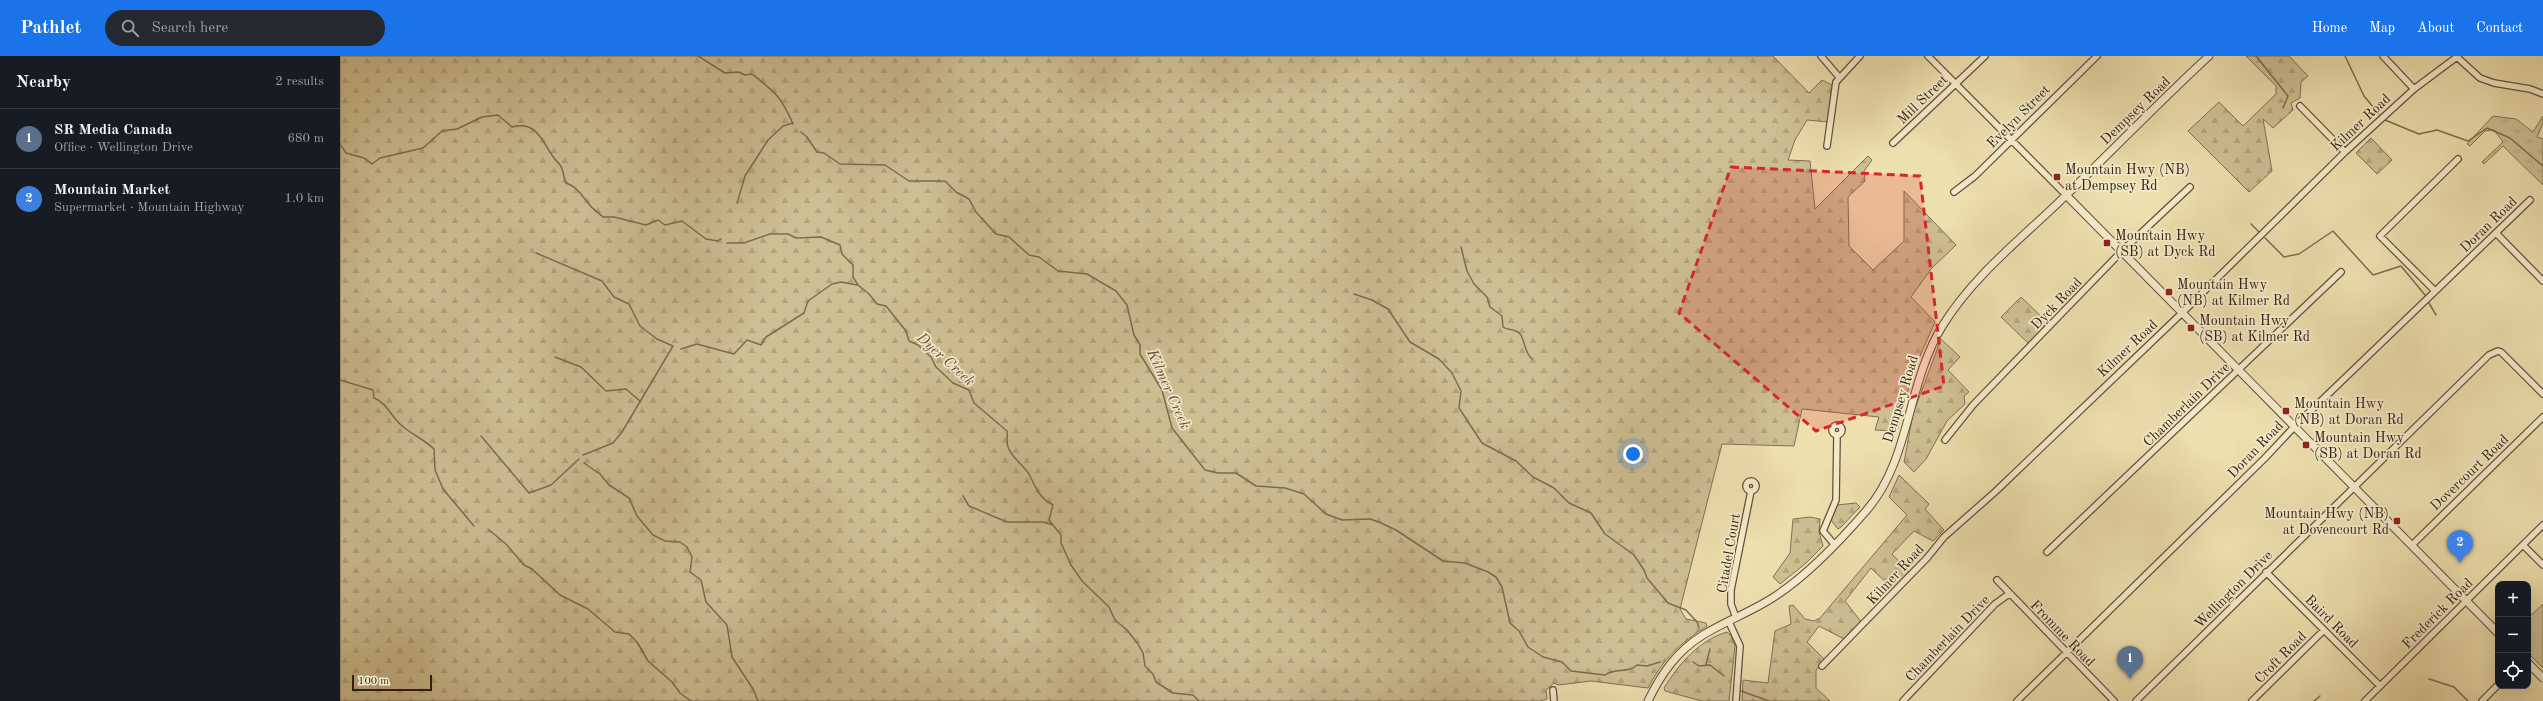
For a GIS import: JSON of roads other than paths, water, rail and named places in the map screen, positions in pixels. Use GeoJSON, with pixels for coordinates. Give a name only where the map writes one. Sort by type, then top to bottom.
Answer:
{"type":"FeatureCollection","features":[{"type":"Feature","properties":{"kind":"street"},"geometry":{"type":"LineString","coordinates":[[1821,56],[1840,77]]}},
{"type":"Feature","properties":{"kind":"street"},"geometry":{"type":"LineString","coordinates":[[1827,146],[1835,88],[1840,77],[1860,56]]}},
{"type":"Feature","properties":{"kind":"street"},"geometry":{"type":"LineString","coordinates":[[1928,56],[2495,630]]}},
{"type":"Feature","properties":{"kind":"street","name":"Mill Street"},"geometry":{"type":"LineString","coordinates":[[1893,143],[1985,56]]}},
{"type":"Feature","properties":{"kind":"street","name":"Evelyn Street"},"geometry":{"type":"LineString","coordinates":[[1954,192],[1967,183],[2010,139],[2097,56]]}},
{"type":"Feature","properties":{"kind":"street","name":"Dempsey Road"},"geometry":{"type":"LineString","coordinates":[[1648,701],[1664,671],[1684,649],[1703,635],[1729,622],[1786,589],[1834,544],[1872,504],[1887,481],[1895,464],[1920,372],[1943,325],[1973,285],[2209,56]]}},
{"type":"Feature","properties":{"kind":"street"},"geometry":{"type":"LineString","coordinates":[[2383,56],[2414,89]]}},
{"type":"Feature","properties":{"kind":"street"},"geometry":{"type":"LineString","coordinates":[[2457,56],[2480,78],[2494,83],[2530,89],[2543,94]]}},
{"type":"Feature","properties":{"kind":"street","name":"Kilmer Road"},"geometry":{"type":"LineString","coordinates":[[1822,666],[1927,558],[1944,537],[1996,492],[2182,313],[2345,152],[2414,89],[2457,56]]}},
{"type":"Feature","properties":{"kind":"street"},"geometry":{"type":"LineString","coordinates":[[2300,106],[2345,152]]}},
{"type":"Feature","properties":{"kind":"street"},"geometry":{"type":"LineString","coordinates":[[2435,291],[2380,236],[2458,159]]}},
{"type":"Feature","properties":{"kind":"street","name":"Dyck Road"},"geometry":{"type":"LineString","coordinates":[[1945,440],[1973,405],[2122,251],[2190,187]]}},
{"type":"Feature","properties":{"kind":"street","name":"Doran Road"},"geometry":{"type":"LineString","coordinates":[[2017,701],[2265,458],[2295,426],[2530,200]]}},
{"type":"Feature","properties":{"kind":"street"},"geometry":{"type":"LineString","coordinates":[[2496,233],[2543,281]]}},
{"type":"Feature","properties":{"kind":"street","name":"Chamberlain Drive"},"geometry":{"type":"LineString","coordinates":[[2047,552],[2341,272]]}},
{"type":"Feature","properties":{"kind":"street","name":"Wellington Drive"},"geometry":{"type":"LineString","coordinates":[[2136,701],[2489,355],[2498,351],[2543,394]]}},
{"type":"Feature","properties":{"kind":"street","name":"Dovercourt Road"},"geometry":{"type":"LineString","coordinates":[[2412,545],[2543,417]]}},
{"type":"Feature","properties":{"kind":"street"},"geometry":{"type":"LineString","coordinates":[[1834,544],[1823,532],[1836,500],[1836,436]]}},
{"type":"Feature","properties":{"kind":"street","name":"Citadel Court"},"geometry":{"type":"LineString","coordinates":[[1736,618],[1731,604],[1731,590],[1751,491]]}},
{"type":"Feature","properties":{"kind":"street","name":"Frederick Road"},"geometry":{"type":"LineString","coordinates":[[2365,701],[2543,525]]}},
{"type":"Feature","properties":{"kind":"street"},"geometry":{"type":"LineString","coordinates":[[2523,545],[2543,565]]}},
{"type":"Feature","properties":{"kind":"street","name":"Baird Road"},"geometry":{"type":"LineString","coordinates":[[2266,572],[2380,686]]}},
{"type":"Feature","properties":{"kind":"street","name":"Fromme Road"},"geometry":{"type":"LineString","coordinates":[[1997,580],[2114,701]]}},
{"type":"Feature","properties":{"kind":"street","name":"Chamberlain Drive"},"geometry":{"type":"LineString","coordinates":[[1903,701],[1995,604],[2009,594]]}},
{"type":"Feature","properties":{"kind":"street"},"geometry":{"type":"LineString","coordinates":[[1729,622],[1740,646],[1736,701]]}},
{"type":"Feature","properties":{"kind":"street","name":"Croft Road"},"geometry":{"type":"LineString","coordinates":[[2252,701],[2324,630]]}},
{"type":"Feature","properties":{"kind":"street"},"geometry":{"type":"LineString","coordinates":[[2531,666],[2543,678]]}},
{"type":"Feature","properties":{"kind":"street"},"geometry":{"type":"LineString","coordinates":[[2482,701],[2495,688]]}},
{"type":"Feature","properties":{"kind":"street"},"geometry":{"type":"LineString","coordinates":[[1553,690],[1554,701]]}},
{"type":"Feature","properties":{"kind":"waterway","name":"Kilmer Creek"},"geometry":{"type":"LineString","coordinates":[[698,56],[725,73],[739,72],[745,75],[752,74],[777,95],[785,107],[793,124]]}},
{"type":"Feature","properties":{"kind":"waterway"},"geometry":{"type":"LineString","coordinates":[[2256,56],[2288,96],[2283,108]]}},
{"type":"Feature","properties":{"kind":"waterway"},"geometry":{"type":"LineString","coordinates":[[2345,56],[2364,96],[2379,114]]}},
{"type":"Feature","properties":{"kind":"waterway"},"geometry":{"type":"LineString","coordinates":[[340,144],[346,153],[364,158],[372,164],[380,158],[423,148],[442,131],[457,129],[482,117],[498,115],[512,127],[527,127],[538,134],[559,163],[566,183],[576,189],[592,208],[603,217],[614,217],[646,225],[658,220],[665,225],[682,221],[706,239],[718,241],[721,239]]}},
{"type":"Feature","properties":{"kind":"waterway"},"geometry":{"type":"LineString","coordinates":[[2385,120],[2419,134],[2437,130],[2468,141],[2487,128],[2510,138],[2543,166]]}},
{"type":"Feature","properties":{"kind":"waterway"},"geometry":{"type":"LineString","coordinates":[[737,203],[745,176],[768,140],[783,126],[793,123]]}},
{"type":"Feature","properties":{"kind":"waterway","name":"Kilmer Creek"},"geometry":{"type":"LineString","coordinates":[[801,132],[807,137],[817,152],[824,153],[840,164],[885,165],[909,181],[945,181],[956,192],[969,199],[976,212],[996,234],[1009,237],[1029,255],[1039,257],[1058,271],[1087,274],[1116,291],[1127,305],[1134,335],[1140,345],[1140,354],[1162,390],[1172,428],[1205,470],[1218,473],[1236,473],[1256,486],[1285,488],[1304,494],[1326,514],[1342,520],[1370,519],[1379,522],[1396,530],[1443,561],[1465,563],[1488,572],[1496,577],[1502,587],[1510,623],[1519,631],[1528,647],[1543,657],[1562,662],[1571,671],[1605,675],[1613,671],[1630,669],[1637,665],[1647,666],[1660,662]]}},
{"type":"Feature","properties":{"kind":"waterway"},"geometry":{"type":"LineString","coordinates":[[2251,224],[2259,232]]}},
{"type":"Feature","properties":{"kind":"waterway"},"geometry":{"type":"LineString","coordinates":[[2265,238],[2284,257],[2299,254],[2333,231],[2373,275],[2401,266],[2425,295]]}},
{"type":"Feature","properties":{"kind":"waterway","name":"Dyer Creek"},"geometry":{"type":"LineString","coordinates":[[727,243],[744,243],[770,234],[788,234],[796,238],[821,237],[840,245],[842,254],[853,265],[853,277],[858,285],[869,294],[877,304],[886,306],[906,331],[909,341],[918,345],[931,357],[936,367],[953,383],[969,390],[974,403],[1007,431],[1007,443],[1010,451],[1029,474],[1041,496],[1053,505],[1049,520],[1061,535],[1061,543],[1071,565],[1082,581],[1109,607],[1115,620],[1127,630],[1138,644],[1143,653],[1145,666],[1153,674],[1156,682],[1173,693],[1193,695],[1199,701]]}},
{"type":"Feature","properties":{"kind":"waterway"},"geometry":{"type":"LineString","coordinates":[[1461,247],[1467,271],[1474,284],[1487,297],[1490,307],[1502,316],[1503,327],[1517,331],[1521,335],[1526,351],[1532,359]]}},
{"type":"Feature","properties":{"kind":"waterway"},"geometry":{"type":"LineString","coordinates":[[536,253],[602,281],[614,297],[629,304],[640,326],[657,339],[673,346],[622,432],[613,443],[583,455]]}},
{"type":"Feature","properties":{"kind":"waterway"},"geometry":{"type":"LineString","coordinates":[[681,349],[697,344],[734,354],[747,340],[761,345],[766,337],[804,313],[808,301],[832,284],[841,282],[857,285]]}},
{"type":"Feature","properties":{"kind":"waterway"},"geometry":{"type":"LineString","coordinates":[[1354,294],[1372,300],[1388,309],[1410,342],[1439,359],[1452,373],[1461,391],[1459,408],[1482,443],[1516,461],[1533,477],[1554,488],[1569,503],[1591,513],[1605,534],[1634,555],[1644,570],[1647,578],[1668,603],[1686,610],[1697,622],[1699,628]]}},
{"type":"Feature","properties":{"kind":"waterway"},"geometry":{"type":"LineString","coordinates":[[2429,303],[2436,315]]}},
{"type":"Feature","properties":{"kind":"waterway"},"geometry":{"type":"LineString","coordinates":[[555,357],[581,367],[606,391],[626,389],[641,402]]}},
{"type":"Feature","properties":{"kind":"waterway"},"geometry":{"type":"LineString","coordinates":[[340,380],[373,390],[374,398],[382,403],[400,424],[434,449],[435,470],[443,489],[474,526]]}},
{"type":"Feature","properties":{"kind":"waterway"},"geometry":{"type":"LineString","coordinates":[[481,436],[529,493],[551,485],[579,459]]}},
{"type":"Feature","properties":{"kind":"waterway"},"geometry":{"type":"LineString","coordinates":[[584,463],[600,474],[609,485],[629,498],[637,516],[653,535],[665,541],[680,542],[687,547],[692,557],[690,572],[701,580],[706,602],[727,625],[732,657],[753,689],[758,701]]}},
{"type":"Feature","properties":{"kind":"waterway"},"geometry":{"type":"LineString","coordinates":[[963,496],[969,506],[1007,522],[1043,522],[1053,525]]}},
{"type":"Feature","properties":{"kind":"waterway"},"geometry":{"type":"LineString","coordinates":[[489,530],[506,544],[524,565],[532,569],[560,595],[588,609],[615,632],[629,634],[637,642],[648,661],[672,682],[680,693],[691,701]]}},
{"type":"Feature","properties":{"kind":"waterway"},"geometry":{"type":"LineString","coordinates":[[1706,664],[1710,649]]}},
{"type":"Feature","properties":{"kind":"waterway","name":"Kilmer Creek"},"geometry":{"type":"LineString","coordinates":[[1693,662],[1699,666],[1710,665],[1724,676]]}},
{"type":"Feature","properties":{"kind":"waterway","name":"Kilmer Creek"},"geometry":{"type":"LineString","coordinates":[[2429,679],[2454,687],[2468,701]]}},
{"type":"Feature","properties":{"kind":"waterway","name":"Kilmer Creek"},"geometry":{"type":"LineString","coordinates":[[1741,691],[1769,701]]}},
{"type":"Feature","properties":{"kind":"waterway","name":"Kilmer Creek"},"geometry":{"type":"LineString","coordinates":[[2314,701],[2320,696]]}},
{"type":"Feature","properties":{"kind":"place","name":"Mountain Hwy (NB) at Dempsey Rd"},"geometry":{"type":"Point","coordinates":[2057,177]}},
{"type":"Feature","properties":{"kind":"place","name":"Mountain Hwy (SB) at Dyck Rd"},"geometry":{"type":"Point","coordinates":[2107,243]}},
{"type":"Feature","properties":{"kind":"place","name":"Mountain Hwy (NB) at Kilmer Rd"},"geometry":{"type":"Point","coordinates":[2169,292]}},
{"type":"Feature","properties":{"kind":"place","name":"Mountain Hwy (SB) at Kilmer Rd"},"geometry":{"type":"Point","coordinates":[2191,328]}},
{"type":"Feature","properties":{"kind":"place","name":"Mountain Hwy (NB) at Doran Rd"},"geometry":{"type":"Point","coordinates":[2286,411]}},
{"type":"Feature","properties":{"kind":"place","name":"Mountain Hwy (SB) at Doran Rd"},"geometry":{"type":"Point","coordinates":[2306,445]}},
{"type":"Feature","properties":{"kind":"place","name":"Mountain Hwy (NB) at Dovencourt Rd"},"geometry":{"type":"Point","coordinates":[2397,521]}},
{"type":"Feature","properties":{"kind":"place","name":"Mountain Market"},"geometry":{"type":"Point","coordinates":[2460,563]}},
{"type":"Feature","properties":{"kind":"place","name":"SR Media Canada"},"geometry":{"type":"Point","coordinates":[2130,679]}}]}
